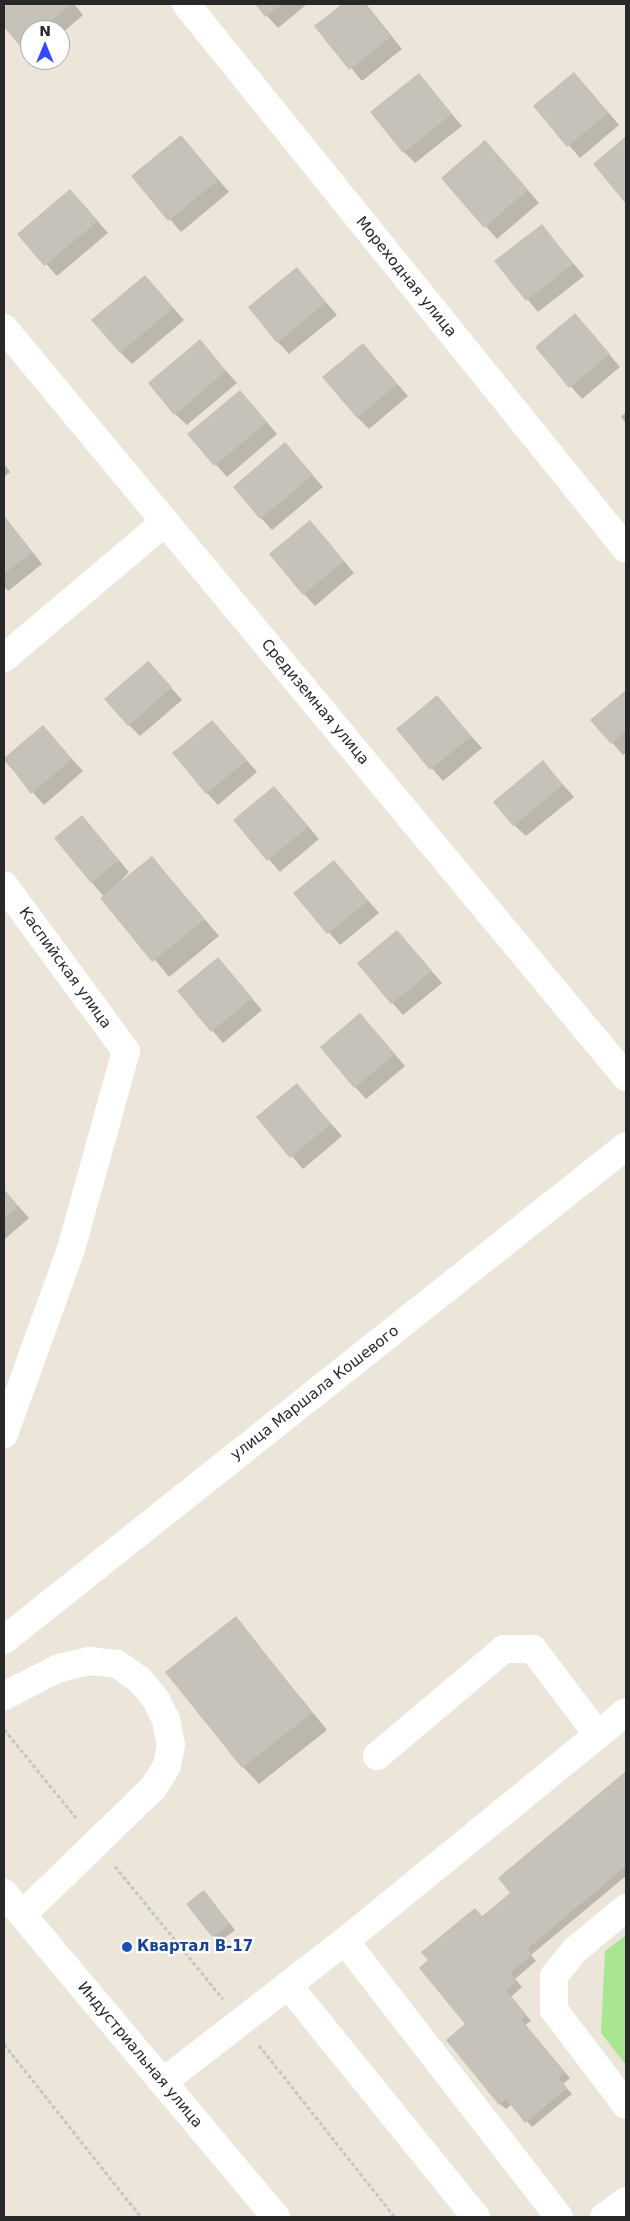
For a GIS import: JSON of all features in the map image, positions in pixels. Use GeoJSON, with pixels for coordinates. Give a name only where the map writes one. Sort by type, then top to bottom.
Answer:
{"type":"FeatureCollection","features":[{"type":"Feature","properties":{"kind":"street","name":"Мореходная улица"},"geometry":{"type":"LineString","coordinates":[[186,4],[626,549]]}},
{"type":"Feature","properties":{"kind":"street","name":"Средиземная улица"},"geometry":{"type":"LineString","coordinates":[[4,328],[626,1077]]}},
{"type":"Feature","properties":{"kind":"street"},"geometry":{"type":"LineString","coordinates":[[4,658],[166,522]]}},
{"type":"Feature","properties":{"kind":"street","name":"Каспийская улица"},"geometry":{"type":"LineString","coordinates":[[4,886],[126,1051],[71,1249],[4,1434]]}},
{"type":"Feature","properties":{"kind":"street","name":"улица Маршала Кошевого"},"geometry":{"type":"LineString","coordinates":[[4,1640],[626,1146]]}},
{"type":"Feature","properties":{"kind":"street"},"geometry":{"type":"LineString","coordinates":[[376,1756],[504,1648],[533,1649],[598,1735]]}},
{"type":"Feature","properties":{"kind":"street"},"geometry":{"type":"LineString","coordinates":[[4,1696],[59,1668],[90,1661],[117,1664],[140,1680],[156,1700],[166,1720],[171,1745],[167,1766],[153,1788],[98,1844],[22,1915]]}},
{"type":"Feature","properties":{"kind":"street"},"geometry":{"type":"LineString","coordinates":[[163,2082],[345,1941],[626,1712]]}},
{"type":"Feature","properties":{"kind":"street","name":"Индустриальная улица"},"geometry":{"type":"LineString","coordinates":[[4,1893],[276,2217]]}},
{"type":"Feature","properties":{"kind":"street"},"geometry":{"type":"LineString","coordinates":[[626,1908],[575,1950],[554,1976],[554,2010],[626,2105]]}},
{"type":"Feature","properties":{"kind":"street"},"geometry":{"type":"LineString","coordinates":[[345,1941],[559,2217]]}},
{"type":"Feature","properties":{"kind":"street"},"geometry":{"type":"LineString","coordinates":[[288,1985],[476,2217]]}},
{"type":"Feature","properties":{"kind":"street"},"geometry":{"type":"LineString","coordinates":[[604,2217],[626,2201]]}},
{"type":"Feature","properties":{"kind":"path"},"geometry":{"type":"LineString","coordinates":[[4,1729],[241,2021],[395,2217]]}},
{"type":"Feature","properties":{"kind":"path"},"geometry":{"type":"LineString","coordinates":[[4,2044],[141,2217]]}},
{"type":"Feature","properties":{"kind":"green space"},"geometry":{"type":"Polygon","coordinates":[[[626,1935],[626,2065],[601,2033],[605,1951],[626,1935]]]}},
{"type":"Feature","properties":{"kind":"building"},"geometry":{"type":"Polygon","coordinates":[[[8,4],[72,4],[52,20],[20,20],[20,46],[4,27],[4,7],[8,4]]]}},
{"type":"Feature","properties":{"kind":"building"},"geometry":{"type":"Polygon","coordinates":[[[255,4],[282,4],[265,17],[255,4]]]}},
{"type":"Feature","properties":{"kind":"building"},"geometry":{"type":"Polygon","coordinates":[[[342,4],[365,4],[391,37],[349,70],[314,26],[342,4]]]}},
{"type":"Feature","properties":{"kind":"building"},"geometry":{"type":"Polygon","coordinates":[[[574,72],[608,113],[567,147],[533,106],[574,72]]]}},
{"type":"Feature","properties":{"kind":"building"},"geometry":{"type":"Polygon","coordinates":[[[419,73],[452,114],[403,153],[370,112],[419,73]]]}},
{"type":"Feature","properties":{"kind":"building"},"geometry":{"type":"Polygon","coordinates":[[[181,135],[218,180],[168,221],[131,176],[181,135]]]}},
{"type":"Feature","properties":{"kind":"building"},"geometry":{"type":"Polygon","coordinates":[[[626,136],[626,204],[593,164],[626,136]]]}},
{"type":"Feature","properties":{"kind":"building"},"geometry":{"type":"Polygon","coordinates":[[[485,140],[528,190],[484,228],[441,178],[485,140]]]}},
{"type":"Feature","properties":{"kind":"building"},"geometry":{"type":"Polygon","coordinates":[[[70,189],[98,221],[44,266],[17,234],[70,189]]]}},
{"type":"Feature","properties":{"kind":"building"},"geometry":{"type":"Polygon","coordinates":[[[542,224],[573,264],[526,301],[494,261],[542,224]]]}},
{"type":"Feature","properties":{"kind":"building"},"geometry":{"type":"Polygon","coordinates":[[[297,267],[326,302],[277,343],[248,307],[297,267]]]}},
{"type":"Feature","properties":{"kind":"building"},"geometry":{"type":"Polygon","coordinates":[[[145,275],[173,308],[120,353],[91,320],[145,275]]]}},
{"type":"Feature","properties":{"kind":"building"},"geometry":{"type":"Polygon","coordinates":[[[575,313],[610,354],[569,388],[535,347],[575,313]]]}},
{"type":"Feature","properties":{"kind":"building"},"geometry":{"type":"Polygon","coordinates":[[[200,339],[226,371],[174,415],[148,383],[200,339]]]}},
{"type":"Feature","properties":{"kind":"building"},"geometry":{"type":"Polygon","coordinates":[[[363,343],[397,384],[357,418],[322,377],[363,343]]]}},
{"type":"Feature","properties":{"kind":"building"},"geometry":{"type":"Polygon","coordinates":[[[240,390],[267,422],[214,466],[187,434],[240,390]]]}},
{"type":"Feature","properties":{"kind":"building"},"geometry":{"type":"Polygon","coordinates":[[[285,442],[313,475],[260,519],[233,487],[285,442]]]}},
{"type":"Feature","properties":{"kind":"building"},"geometry":{"type":"Polygon","coordinates":[[[4,517],[32,552],[4,574],[4,517]]]}},
{"type":"Feature","properties":{"kind":"building"},"geometry":{"type":"Polygon","coordinates":[[[310,520],[344,561],[303,595],[269,554],[310,520]]]}},
{"type":"Feature","properties":{"kind":"building"},"geometry":{"type":"Polygon","coordinates":[[[148,661],[172,687],[128,726],[104,699],[148,661]]]}},
{"type":"Feature","properties":{"kind":"building"},"geometry":{"type":"Polygon","coordinates":[[[626,690],[626,731],[611,744],[590,720],[626,690]]]}},
{"type":"Feature","properties":{"kind":"building"},"geometry":{"type":"Polygon","coordinates":[[[437,695],[471,736],[430,770],[396,729],[437,695]]]}},
{"type":"Feature","properties":{"kind":"building"},"geometry":{"type":"Polygon","coordinates":[[[212,720],[247,760],[206,794],[172,753],[212,720]]]}},
{"type":"Feature","properties":{"kind":"building"},"geometry":{"type":"Polygon","coordinates":[[[43,725],[72,759],[31,794],[4,758],[43,725]]]}},
{"type":"Feature","properties":{"kind":"building"},"geometry":{"type":"Polygon","coordinates":[[[543,760],[563,785],[513,826],[493,802],[543,760]]]}},
{"type":"Feature","properties":{"kind":"building"},"geometry":{"type":"Polygon","coordinates":[[[274,786],[308,827],[267,861],[233,820],[274,786]]]}},
{"type":"Feature","properties":{"kind":"building"},"geometry":{"type":"Polygon","coordinates":[[[82,815],[119,860],[91,883],[54,838],[82,815]]]}},
{"type":"Feature","properties":{"kind":"building"},"geometry":{"type":"Polygon","coordinates":[[[152,856],[204,920],[152,962],[100,898],[152,856]]]}},
{"type":"Feature","properties":{"kind":"building"},"geometry":{"type":"Polygon","coordinates":[[[334,860],[368,901],[327,934],[293,893],[334,860]]]}},
{"type":"Feature","properties":{"kind":"building"},"geometry":{"type":"Polygon","coordinates":[[[397,930],[432,971],[391,1004],[357,963],[397,930]]]}},
{"type":"Feature","properties":{"kind":"building"},"geometry":{"type":"Polygon","coordinates":[[[218,957],[252,998],[211,1032],[177,991],[218,957]]]}},
{"type":"Feature","properties":{"kind":"building"},"geometry":{"type":"Polygon","coordinates":[[[360,1013],[395,1054],[354,1088],[320,1047],[360,1013]]]}},
{"type":"Feature","properties":{"kind":"building"},"geometry":{"type":"Polygon","coordinates":[[[297,1083],[331,1124],[290,1158],[256,1117],[297,1083]]]}},
{"type":"Feature","properties":{"kind":"building"},"geometry":{"type":"Polygon","coordinates":[[[4,1189],[18,1206],[4,1218],[4,1189]]]}},
{"type":"Feature","properties":{"kind":"building"},"geometry":{"type":"Polygon","coordinates":[[[236,1616],[312,1713],[242,1768],[165,1672],[236,1616]]]}},
{"type":"Feature","properties":{"kind":"building"},"geometry":{"type":"Polygon","coordinates":[[[626,1771],[626,1866],[527,1949],[532,1955],[510,1973],[517,1981],[506,1990],[526,2014],[521,2019],[565,2072],[558,2077],[567,2088],[525,2123],[506,2099],[499,2105],[446,2040],[465,2024],[419,1968],[428,1960],[421,1952],[475,1908],[482,1916],[510,1893],[498,1878],[626,1771]]]}},
{"type":"Feature","properties":{"kind":"building"},"geometry":{"type":"Polygon","coordinates":[[[204,1890],[230,1924],[212,1937],[186,1904],[204,1890]]]}},
{"type":"Feature","properties":{"kind":"place","name":"Квартал В-17"},"geometry":{"type":"Point","coordinates":[127,1947]}}]}
